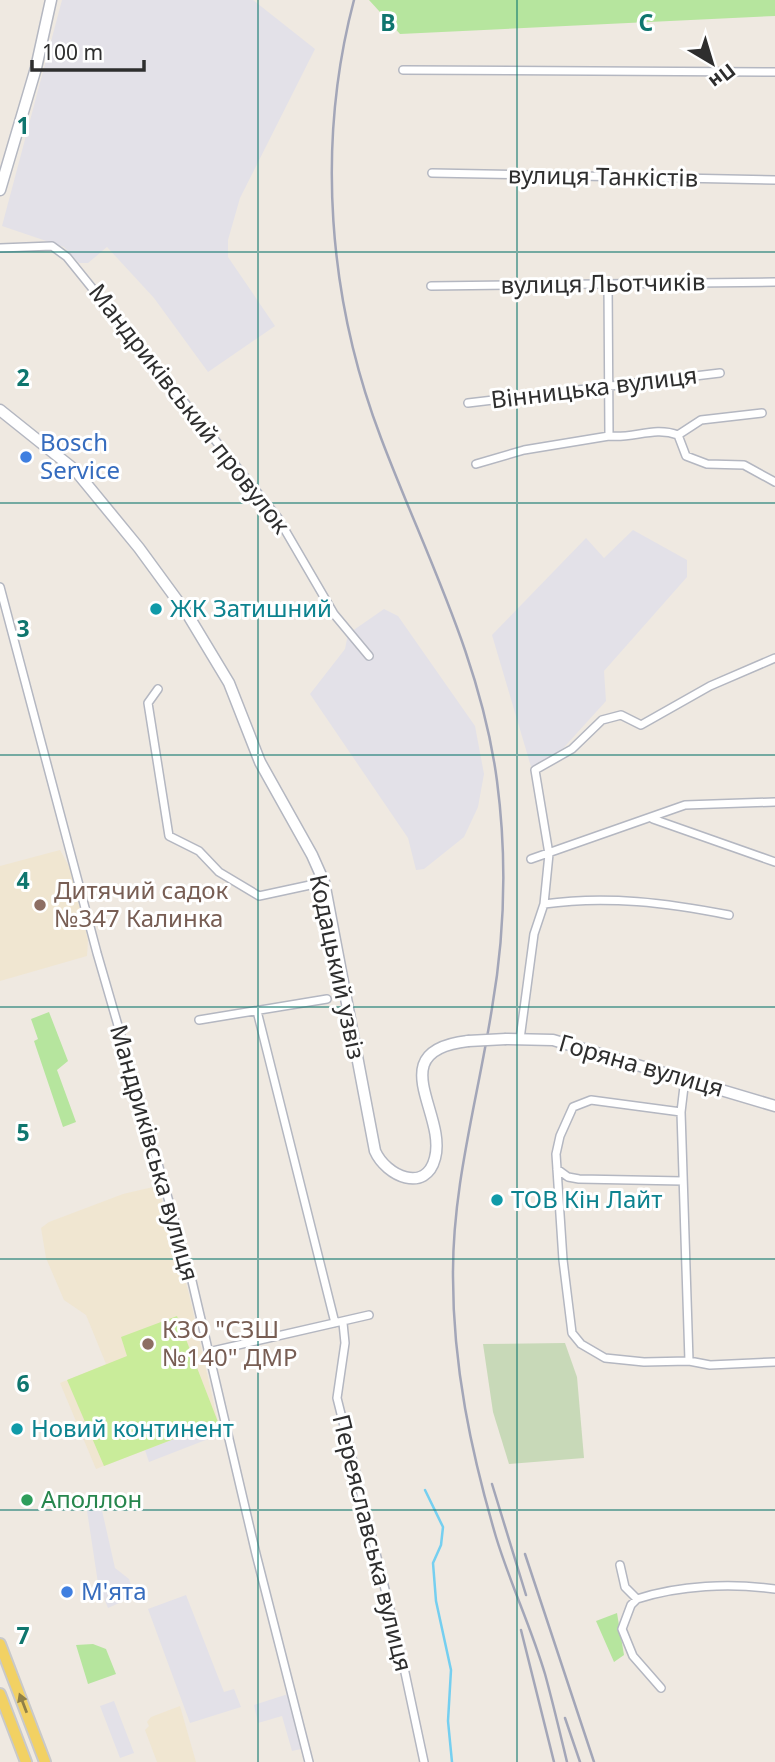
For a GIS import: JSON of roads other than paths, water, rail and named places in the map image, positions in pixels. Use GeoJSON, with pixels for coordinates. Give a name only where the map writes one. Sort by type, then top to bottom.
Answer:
{"type":"FeatureCollection","features":[{"type":"Feature","properties":{"kind":"main road"},"geometry":{"type":"LineString","coordinates":[[0,1644],[45,1762]]}},
{"type":"Feature","properties":{"kind":"main road"},"geometry":{"type":"LineString","coordinates":[[0,1694],[26,1762]]}},
{"type":"Feature","properties":{"kind":"street"},"geometry":{"type":"LineString","coordinates":[[0,190],[36,68],[51,0]]}},
{"type":"Feature","properties":{"kind":"street"},"geometry":{"type":"LineString","coordinates":[[403,70],[775,72]]}},
{"type":"Feature","properties":{"kind":"street","name":"вулиця Танкістів"},"geometry":{"type":"LineString","coordinates":[[432,173],[775,180]]}},
{"type":"Feature","properties":{"kind":"street","name":"Мандриківський провулок"},"geometry":{"type":"LineString","coordinates":[[0,248],[52,246],[67,257],[278,518],[334,614],[369,656]]}},
{"type":"Feature","properties":{"kind":"street"},"geometry":{"type":"LineString","coordinates":[[607,282],[609,436]]}},
{"type":"Feature","properties":{"kind":"street","name":"вулиця Льотчиків"},"geometry":{"type":"LineString","coordinates":[[430,286],[775,282]]}},
{"type":"Feature","properties":{"kind":"street","name":"Вінницька вулиця"},"geometry":{"type":"LineString","coordinates":[[468,403],[720,373]]}},
{"type":"Feature","properties":{"kind":"street","name":"Кодацький узвіз"},"geometry":{"type":"LineString","coordinates":[[0,410],[75,470],[139,548],[188,615],[225,676],[260,762],[312,855],[324,883],[373,1140],[380,1161],[393,1174],[410,1178],[427,1172],[433,1165],[436,1147],[423,1094],[423,1072],[430,1056],[441,1046],[506,1039]]}},
{"type":"Feature","properties":{"kind":"street"},"geometry":{"type":"LineString","coordinates":[[678,435],[701,420],[762,413]]}},
{"type":"Feature","properties":{"kind":"street"},"geometry":{"type":"LineString","coordinates":[[476,464],[524,450],[665,430],[678,435],[687,456],[707,464],[744,465],[775,482]]}},
{"type":"Feature","properties":{"kind":"street","name":"Мандриківська вулиця"},"geometry":{"type":"LineString","coordinates":[[0,587],[97,953],[192,1281],[309,1762]]}},
{"type":"Feature","properties":{"kind":"street"},"geometry":{"type":"LineString","coordinates":[[520,1039],[534,934],[544,904],[550,854],[535,770],[572,749],[602,720],[621,715],[641,725],[710,686],[775,658]]}},
{"type":"Feature","properties":{"kind":"street"},"geometry":{"type":"LineString","coordinates":[[158,688],[148,703],[169,836],[199,852],[219,872],[259,895],[324,883]]}},
{"type":"Feature","properties":{"kind":"street"},"geometry":{"type":"LineString","coordinates":[[531,859],[652,819],[685,805],[775,802]]}},
{"type":"Feature","properties":{"kind":"street"},"geometry":{"type":"LineString","coordinates":[[652,819],[775,862]]}},
{"type":"Feature","properties":{"kind":"street"},"geometry":{"type":"LineString","coordinates":[[544,904],[603,899],[685,906],[729,915]]}},
{"type":"Feature","properties":{"kind":"street"},"geometry":{"type":"LineString","coordinates":[[199,1020],[327,999]]}},
{"type":"Feature","properties":{"kind":"street","name":"Переяславська вулиця"},"geometry":{"type":"LineString","coordinates":[[257,1011],[345,1343],[337,1398],[400,1649],[424,1762]]}},
{"type":"Feature","properties":{"kind":"street","name":"Горяна вулиця"},"geometry":{"type":"LineString","coordinates":[[506,1039],[553,1040],[775,1106]]}},
{"type":"Feature","properties":{"kind":"street"},"geometry":{"type":"LineString","coordinates":[[685,1078],[681,1112],[689,1361]]}},
{"type":"Feature","properties":{"kind":"street"},"geometry":{"type":"LineString","coordinates":[[681,1112],[591,1100],[578,1102],[570,1112],[560,1136],[557,1169],[572,1333],[586,1349],[605,1358],[644,1362],[689,1361],[710,1365],[775,1362]]}},
{"type":"Feature","properties":{"kind":"street"},"geometry":{"type":"LineString","coordinates":[[557,1169],[579,1179],[683,1181]]}},
{"type":"Feature","properties":{"kind":"street"},"geometry":{"type":"LineString","coordinates":[[208,1352],[369,1315]]}},
{"type":"Feature","properties":{"kind":"street"},"geometry":{"type":"LineString","coordinates":[[620,1565],[625,1587],[637,1599]]}},
{"type":"Feature","properties":{"kind":"street"},"geometry":{"type":"LineString","coordinates":[[661,1688],[633,1656],[622,1629],[631,1605],[637,1599],[660,1591],[691,1588],[746,1586],[775,1589]]}},
{"type":"Feature","properties":{"kind":"waterway"},"geometry":{"type":"LineString","coordinates":[[425,1490],[443,1527],[441,1545],[433,1563],[436,1601],[451,1670],[448,1721],[452,1762]]}},
{"type":"Feature","properties":{"kind":"railway"},"geometry":{"type":"LineString","coordinates":[[354,0],[342,54],[332,165],[333,221],[339,276],[363,385],[381,438],[465,649],[478,692],[489,736],[500,809],[503,866],[500,952],[457,1209],[453,1277],[456,1343],[471,1441],[487,1505],[545,1674],[567,1762]]}},
{"type":"Feature","properties":{"kind":"railway"},"geometry":{"type":"LineString","coordinates":[[492,1484],[526,1595]]}},
{"type":"Feature","properties":{"kind":"railway"},"geometry":{"type":"LineString","coordinates":[[525,1554],[594,1762]]}},
{"type":"Feature","properties":{"kind":"railway"},"geometry":{"type":"LineString","coordinates":[[521,1630],[554,1762]]}},
{"type":"Feature","properties":{"kind":"railway"},"geometry":{"type":"LineString","coordinates":[[565,1718],[580,1762]]}},
{"type":"Feature","properties":{"kind":"place","name":"Bosch Service"},"geometry":{"type":"Point","coordinates":[26,457]}},
{"type":"Feature","properties":{"kind":"place","name":"ЖК Затишний"},"geometry":{"type":"Point","coordinates":[156,609]}},
{"type":"Feature","properties":{"kind":"place","name":"Дитячий садок №347 Калинка"},"geometry":{"type":"Point","coordinates":[40,905]}},
{"type":"Feature","properties":{"kind":"place","name":"ТОВ Кін Лайт"},"geometry":{"type":"Point","coordinates":[497,1200]}},
{"type":"Feature","properties":{"kind":"place","name":"КЗО \"СЗШ №140\" ДМР"},"geometry":{"type":"Point","coordinates":[148,1344]}},
{"type":"Feature","properties":{"kind":"place","name":"Новий континент"},"geometry":{"type":"Point","coordinates":[17,1429]}},
{"type":"Feature","properties":{"kind":"place","name":"Аполлон"},"geometry":{"type":"Point","coordinates":[27,1500]}},
{"type":"Feature","properties":{"kind":"place","name":"М'ята"},"geometry":{"type":"Point","coordinates":[67,1592]}}]}
